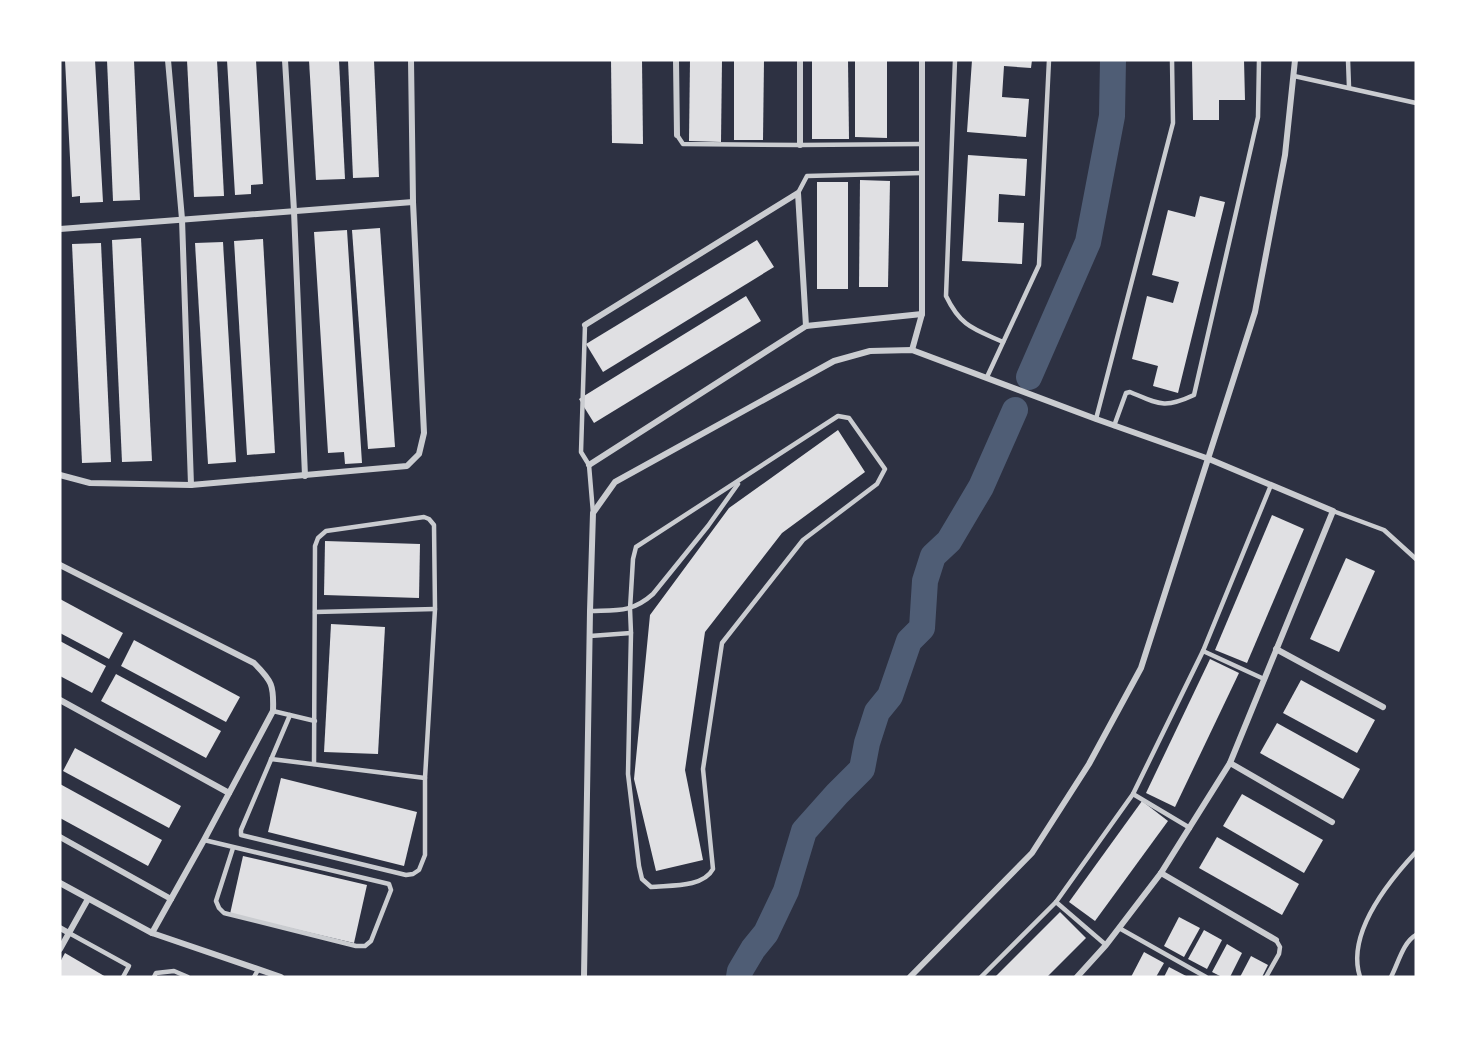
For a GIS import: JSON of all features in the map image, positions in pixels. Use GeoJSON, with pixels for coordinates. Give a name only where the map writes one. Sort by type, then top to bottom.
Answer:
{"type":"FeatureCollection","features":[{"type":"Feature","properties":{"kind":"street"},"geometry":{"type":"LineString","coordinates":[[168,60],[182,219],[191,485]]}},
{"type":"Feature","properties":{"kind":"street"},"geometry":{"type":"LineString","coordinates":[[285,60],[305,476]]}},
{"type":"Feature","properties":{"kind":"street"},"geometry":{"type":"LineString","coordinates":[[60,475],[90,483],[191,485],[407,466],[419,454],[424,433],[413,202],[411,60]]}},
{"type":"Feature","properties":{"kind":"street"},"geometry":{"type":"LineString","coordinates":[[676,60],[676,135]]}},
{"type":"Feature","properties":{"kind":"street"},"geometry":{"type":"LineString","coordinates":[[800,60],[800,145]]}},
{"type":"Feature","properties":{"kind":"street"},"geometry":{"type":"LineString","coordinates":[[912,350],[922,314],[922,60]]}},
{"type":"Feature","properties":{"kind":"street"},"geometry":{"type":"LineString","coordinates":[[910,977],[1032,854],[1089,764],[1141,669],[1254,312],[1285,155],[1295,60]]}},
{"type":"Feature","properties":{"kind":"street"},"geometry":{"type":"LineString","coordinates":[[585,325],[798,193],[806,326]]}},
{"type":"Feature","properties":{"kind":"street"},"geometry":{"type":"LineString","coordinates":[[60,229],[413,202]]}},
{"type":"Feature","properties":{"kind":"street"},"geometry":{"type":"LineString","coordinates":[[589,465],[806,326],[922,314]]}},
{"type":"Feature","properties":{"kind":"street"},"geometry":{"type":"LineString","coordinates":[[584,977],[593,513],[615,482],[834,362],[870,351],[912,350],[1209,459],[1333,511],[1230,763],[1161,873],[1080,976]]}},
{"type":"Feature","properties":{"kind":"street"},"geometry":{"type":"LineString","coordinates":[[60,565],[254,663],[267,675],[274,690],[273,711],[152,933]]}},
{"type":"Feature","properties":{"kind":"street"},"geometry":{"type":"LineString","coordinates":[[1276,649],[1383,707]]}},
{"type":"Feature","properties":{"kind":"street"},"geometry":{"type":"LineString","coordinates":[[60,700],[229,793]]}},
{"type":"Feature","properties":{"kind":"street"},"geometry":{"type":"LineString","coordinates":[[1230,763],[1332,822]]}},
{"type":"Feature","properties":{"kind":"street"},"geometry":{"type":"LineString","coordinates":[[60,837],[171,899]]}},
{"type":"Feature","properties":{"kind":"street"},"geometry":{"type":"LineString","coordinates":[[1161,873],[1276,940]]}},
{"type":"Feature","properties":{"kind":"street"},"geometry":{"type":"LineString","coordinates":[[60,883],[152,933],[281,977]]}},
{"type":"Feature","properties":{"kind":"street"},"geometry":{"type":"LineString","coordinates":[[60,949],[88,899]]}},
{"type":"Feature","properties":{"kind":"street"},"geometry":{"type":"LineString","coordinates":[[60,927],[69,933]]}},
{"type":"Feature","properties":{"kind":"lane"},"geometry":{"type":"LineString","coordinates":[[955,60],[946,296],[953,311],[965,325],[1003,342]]}},
{"type":"Feature","properties":{"kind":"lane"},"geometry":{"type":"LineString","coordinates":[[987,377],[1040,265],[1049,60]]}},
{"type":"Feature","properties":{"kind":"lane"},"geometry":{"type":"LineString","coordinates":[[1096,419],[1173,123],[1172,60]]}},
{"type":"Feature","properties":{"kind":"lane"},"geometry":{"type":"LineString","coordinates":[[1114,426],[1126,393],[1130,392],[1161,404],[1176,403],[1194,395],[1258,117],[1259,60]]}},
{"type":"Feature","properties":{"kind":"lane"},"geometry":{"type":"LineString","coordinates":[[1348,60],[1348,87]]}},
{"type":"Feature","properties":{"kind":"lane"},"geometry":{"type":"LineString","coordinates":[[1294,76],[1416,103]]}},
{"type":"Feature","properties":{"kind":"lane"},"geometry":{"type":"LineString","coordinates":[[676,135],[683,144],[922,144]]}},
{"type":"Feature","properties":{"kind":"lane"},"geometry":{"type":"LineString","coordinates":[[798,193],[807,176],[922,173]]}},
{"type":"Feature","properties":{"kind":"lane"},"geometry":{"type":"LineString","coordinates":[[585,325],[581,452],[589,465],[593,513]]}},
{"type":"Feature","properties":{"kind":"lane"},"geometry":{"type":"LineString","coordinates":[[838,416],[849,418],[885,469],[877,484],[803,540],[722,643],[703,770],[713,869],[710,876],[700,881],[651,887],[642,879],[628,774],[630,609],[633,559],[636,547],[739,481],[838,416]]}},
{"type":"Feature","properties":{"kind":"lane"},"geometry":{"type":"LineString","coordinates":[[590,611],[630,609],[642,604],[653,594],[708,526],[739,481]]}},
{"type":"Feature","properties":{"kind":"lane"},"geometry":{"type":"LineString","coordinates":[[981,977],[1056,902],[1133,794],[1203,651],[1271,485]]}},
{"type":"Feature","properties":{"kind":"lane"},"geometry":{"type":"LineString","coordinates":[[1333,511],[1384,530],[1416,559]]}},
{"type":"Feature","properties":{"kind":"lane"},"geometry":{"type":"LineString","coordinates":[[290,715],[241,830],[242,835],[406,875],[419,870],[425,855],[425,778],[435,609],[434,525],[429,519],[424,517],[326,531],[318,538],[315,546],[314,764]]}},
{"type":"Feature","properties":{"kind":"lane"},"geometry":{"type":"LineString","coordinates":[[315,612],[435,609]]}},
{"type":"Feature","properties":{"kind":"lane"},"geometry":{"type":"LineString","coordinates":[[590,636],[631,633]]}},
{"type":"Feature","properties":{"kind":"lane"},"geometry":{"type":"LineString","coordinates":[[1203,651],[1264,679]]}},
{"type":"Feature","properties":{"kind":"lane"},"geometry":{"type":"LineString","coordinates":[[273,711],[315,721]]}},
{"type":"Feature","properties":{"kind":"lane"},"geometry":{"type":"LineString","coordinates":[[272,759],[425,778]]}},
{"type":"Feature","properties":{"kind":"lane"},"geometry":{"type":"LineString","coordinates":[[1133,794],[1191,828]]}},
{"type":"Feature","properties":{"kind":"lane"},"geometry":{"type":"LineString","coordinates":[[204,840],[389,884],[391,890],[371,941],[356,946],[224,913],[216,901],[234,848]]}},
{"type":"Feature","properties":{"kind":"lane"},"geometry":{"type":"LineString","coordinates":[[1360,977],[1356,956],[1367,919],[1398,871],[1416,852]]}},
{"type":"Feature","properties":{"kind":"lane"},"geometry":{"type":"LineString","coordinates":[[1056,902],[1106,945]]}},
{"type":"Feature","properties":{"kind":"lane"},"geometry":{"type":"LineString","coordinates":[[1119,928],[1206,977]]}},
{"type":"Feature","properties":{"kind":"lane"},"geometry":{"type":"LineString","coordinates":[[69,933],[129,966],[123,977]]}},
{"type":"Feature","properties":{"kind":"lane"},"geometry":{"type":"LineString","coordinates":[[1391,977],[1405,947],[1416,934]]}},
{"type":"Feature","properties":{"kind":"lane"},"geometry":{"type":"LineString","coordinates":[[1266,977],[1280,954],[1280,946],[1276,940]]}},
{"type":"Feature","properties":{"kind":"lane"},"geometry":{"type":"LineString","coordinates":[[254,977],[258,970]]}},
{"type":"Feature","properties":{"kind":"lane"},"geometry":{"type":"LineString","coordinates":[[154,977],[156,973],[174,971],[188,977]]}},
{"type":"Feature","properties":{"kind":"building"},"geometry":{"type":"Polygon","coordinates":[[[65,60],[95,60],[103,202],[80,203],[80,196],[72,197],[65,60]]]}},
{"type":"Feature","properties":{"kind":"building"},"geometry":{"type":"Polygon","coordinates":[[[107,60],[134,60],[140,200],[113,201],[107,60]]]}},
{"type":"Feature","properties":{"kind":"building"},"geometry":{"type":"Polygon","coordinates":[[[187,60],[217,60],[224,196],[194,197],[187,60]]]}},
{"type":"Feature","properties":{"kind":"building"},"geometry":{"type":"Polygon","coordinates":[[[227,60],[256,60],[263,184],[251,185],[251,194],[235,195],[227,60]]]}},
{"type":"Feature","properties":{"kind":"building"},"geometry":{"type":"Polygon","coordinates":[[[309,60],[339,60],[345,179],[316,180],[309,60]]]}},
{"type":"Feature","properties":{"kind":"building"},"geometry":{"type":"Polygon","coordinates":[[[348,60],[374,60],[379,177],[353,178],[348,60]]]}},
{"type":"Feature","properties":{"kind":"building"},"geometry":{"type":"Polygon","coordinates":[[[611,60],[642,60],[643,144],[612,143],[611,60]]]}},
{"type":"Feature","properties":{"kind":"building"},"geometry":{"type":"Polygon","coordinates":[[[690,60],[722,60],[721,142],[689,141],[690,60]]]}},
{"type":"Feature","properties":{"kind":"building"},"geometry":{"type":"Polygon","coordinates":[[[734,60],[764,60],[763,140],[734,140],[734,60]]]}},
{"type":"Feature","properties":{"kind":"building"},"geometry":{"type":"Polygon","coordinates":[[[812,60],[848,60],[849,139],[812,139],[812,60]]]}},
{"type":"Feature","properties":{"kind":"building"},"geometry":{"type":"Polygon","coordinates":[[[855,60],[887,60],[887,138],[855,137],[855,60]]]}},
{"type":"Feature","properties":{"kind":"building"},"geometry":{"type":"Polygon","coordinates":[[[972,60],[1032,60],[1031,68],[1004,66],[1002,97],[1029,99],[1026,137],[967,132],[972,60]]]}},
{"type":"Feature","properties":{"kind":"building"},"geometry":{"type":"Polygon","coordinates":[[[1192,60],[1244,60],[1245,100],[1219,100],[1219,120],[1193,120],[1192,60]]]}},
{"type":"Feature","properties":{"kind":"building"},"geometry":{"type":"Polygon","coordinates":[[[968,155],[1027,159],[1025,196],[999,194],[998,222],[1024,223],[1022,264],[962,261],[968,155]]]}},
{"type":"Feature","properties":{"kind":"building"},"geometry":{"type":"Polygon","coordinates":[[[860,180],[890,181],[888,287],[859,287],[860,180]]]}},
{"type":"Feature","properties":{"kind":"building"},"geometry":{"type":"Polygon","coordinates":[[[817,182],[848,182],[848,289],[817,289],[817,182]]]}},
{"type":"Feature","properties":{"kind":"building"},"geometry":{"type":"Polygon","coordinates":[[[1200,196],[1225,202],[1178,393],[1153,386],[1158,366],[1132,359],[1147,296],[1173,303],[1179,282],[1152,275],[1168,210],[1195,217],[1200,196]]]}},
{"type":"Feature","properties":{"kind":"building"},"geometry":{"type":"Polygon","coordinates":[[[380,228],[395,447],[368,449],[352,230],[380,228]]]}},
{"type":"Feature","properties":{"kind":"building"},"geometry":{"type":"Polygon","coordinates":[[[347,230],[362,463],[345,464],[344,452],[328,453],[314,232],[347,230]]]}},
{"type":"Feature","properties":{"kind":"building"},"geometry":{"type":"Polygon","coordinates":[[[141,238],[152,461],[122,462],[112,240],[141,238]]]}},
{"type":"Feature","properties":{"kind":"building"},"geometry":{"type":"Polygon","coordinates":[[[263,239],[275,453],[247,455],[234,241],[263,239]]]}},
{"type":"Feature","properties":{"kind":"building"},"geometry":{"type":"Polygon","coordinates":[[[757,240],[774,267],[603,372],[586,344],[757,240]]]}},
{"type":"Feature","properties":{"kind":"building"},"geometry":{"type":"Polygon","coordinates":[[[223,242],[236,462],[208,464],[195,243],[223,242]]]}},
{"type":"Feature","properties":{"kind":"building"},"geometry":{"type":"Polygon","coordinates":[[[101,243],[111,462],[82,463],[72,244],[101,243]]]}},
{"type":"Feature","properties":{"kind":"building"},"geometry":{"type":"Polygon","coordinates":[[[746,296],[761,321],[594,423],[579,399],[746,296]]]}},
{"type":"Feature","properties":{"kind":"building"},"geometry":{"type":"Polygon","coordinates":[[[838,430],[865,472],[782,533],[705,632],[685,770],[703,860],[656,871],[634,779],[650,615],[729,508],[838,430]]]}},
{"type":"Feature","properties":{"kind":"building"},"geometry":{"type":"Polygon","coordinates":[[[1272,515],[1304,529],[1247,663],[1215,650],[1272,515]]]}},
{"type":"Feature","properties":{"kind":"building"},"geometry":{"type":"Polygon","coordinates":[[[325,541],[420,544],[419,598],[324,595],[325,541]]]}},
{"type":"Feature","properties":{"kind":"building"},"geometry":{"type":"Polygon","coordinates":[[[1346,558],[1375,571],[1339,652],[1310,639],[1346,558]]]}},
{"type":"Feature","properties":{"kind":"building"},"geometry":{"type":"Polygon","coordinates":[[[60,599],[123,633],[109,659],[60,633],[60,599]]]}},
{"type":"Feature","properties":{"kind":"building"},"geometry":{"type":"Polygon","coordinates":[[[331,624],[385,627],[378,754],[324,752],[331,624]]]}},
{"type":"Feature","properties":{"kind":"building"},"geometry":{"type":"Polygon","coordinates":[[[134,640],[240,697],[226,722],[121,666],[134,640]]]}},
{"type":"Feature","properties":{"kind":"building"},"geometry":{"type":"Polygon","coordinates":[[[60,641],[106,666],[92,693],[60,676],[60,641]]]}},
{"type":"Feature","properties":{"kind":"building"},"geometry":{"type":"Polygon","coordinates":[[[1210,659],[1239,673],[1175,807],[1146,793],[1210,659]]]}},
{"type":"Feature","properties":{"kind":"building"},"geometry":{"type":"Polygon","coordinates":[[[116,674],[221,731],[206,758],[101,701],[116,674]]]}},
{"type":"Feature","properties":{"kind":"building"},"geometry":{"type":"Polygon","coordinates":[[[1301,680],[1375,720],[1357,753],[1283,713],[1301,680]]]}},
{"type":"Feature","properties":{"kind":"building"},"geometry":{"type":"Polygon","coordinates":[[[1277,723],[1360,769],[1343,799],[1260,753],[1277,723]]]}},
{"type":"Feature","properties":{"kind":"building"},"geometry":{"type":"Polygon","coordinates":[[[75,748],[181,806],[169,828],[63,771],[75,748]]]}},
{"type":"Feature","properties":{"kind":"building"},"geometry":{"type":"Polygon","coordinates":[[[281,778],[417,812],[404,866],[268,832],[281,778]]]}},
{"type":"Feature","properties":{"kind":"building"},"geometry":{"type":"Polygon","coordinates":[[[60,784],[162,840],[148,866],[60,818],[60,784]]]}},
{"type":"Feature","properties":{"kind":"building"},"geometry":{"type":"Polygon","coordinates":[[[1242,794],[1323,840],[1304,873],[1223,826],[1242,794]]]}},
{"type":"Feature","properties":{"kind":"building"},"geometry":{"type":"Polygon","coordinates":[[[1142,801],[1168,821],[1095,921],[1069,902],[1142,801]]]}},
{"type":"Feature","properties":{"kind":"building"},"geometry":{"type":"Polygon","coordinates":[[[1217,837],[1299,884],[1282,915],[1199,868],[1217,837]]]}},
{"type":"Feature","properties":{"kind":"building"},"geometry":{"type":"Polygon","coordinates":[[[243,856],[367,885],[354,943],[230,914],[243,856]]]}},
{"type":"Feature","properties":{"kind":"building"},"geometry":{"type":"Polygon","coordinates":[[[1060,912],[1086,938],[1047,977],[995,977],[1060,912]]]}},
{"type":"Feature","properties":{"kind":"building"},"geometry":{"type":"Polygon","coordinates":[[[1179,917],[1200,928],[1184,957],[1164,946],[1179,917]]]}},
{"type":"Feature","properties":{"kind":"building"},"geometry":{"type":"Polygon","coordinates":[[[1204,930],[1222,940],[1207,969],[1188,959],[1204,930]]]}},
{"type":"Feature","properties":{"kind":"building"},"geometry":{"type":"Polygon","coordinates":[[[1227,944],[1242,953],[1230,977],[1222,977],[1212,972],[1227,944]]]}},
{"type":"Feature","properties":{"kind":"building"},"geometry":{"type":"Polygon","coordinates":[[[1144,952],[1164,963],[1156,977],[1131,977],[1144,952]]]}},
{"type":"Feature","properties":{"kind":"building"},"geometry":{"type":"Polygon","coordinates":[[[65,953],[106,977],[60,977],[60,962],[65,953]]]}},
{"type":"Feature","properties":{"kind":"building"},"geometry":{"type":"Polygon","coordinates":[[[1251,956],[1268,965],[1262,977],[1240,977],[1251,956]]]}},
{"type":"Feature","properties":{"kind":"building"},"geometry":{"type":"Polygon","coordinates":[[[1169,967],[1188,977],[1164,977],[1169,967]]]}},
{"type":"Feature","properties":{"kind":"waterway"},"geometry":{"type":"LineString","coordinates":[[1029,377],[1088,242],[1112,116],[1113,60]]}},
{"type":"Feature","properties":{"kind":"waterway"},"geometry":{"type":"LineString","coordinates":[[739,977],[753,949],[766,933],[786,891],[804,831],[862,769],[877,712],[890,696],[909,641],[922,628],[925,581],[933,556],[949,541],[981,487],[1015,410]]}}]}
